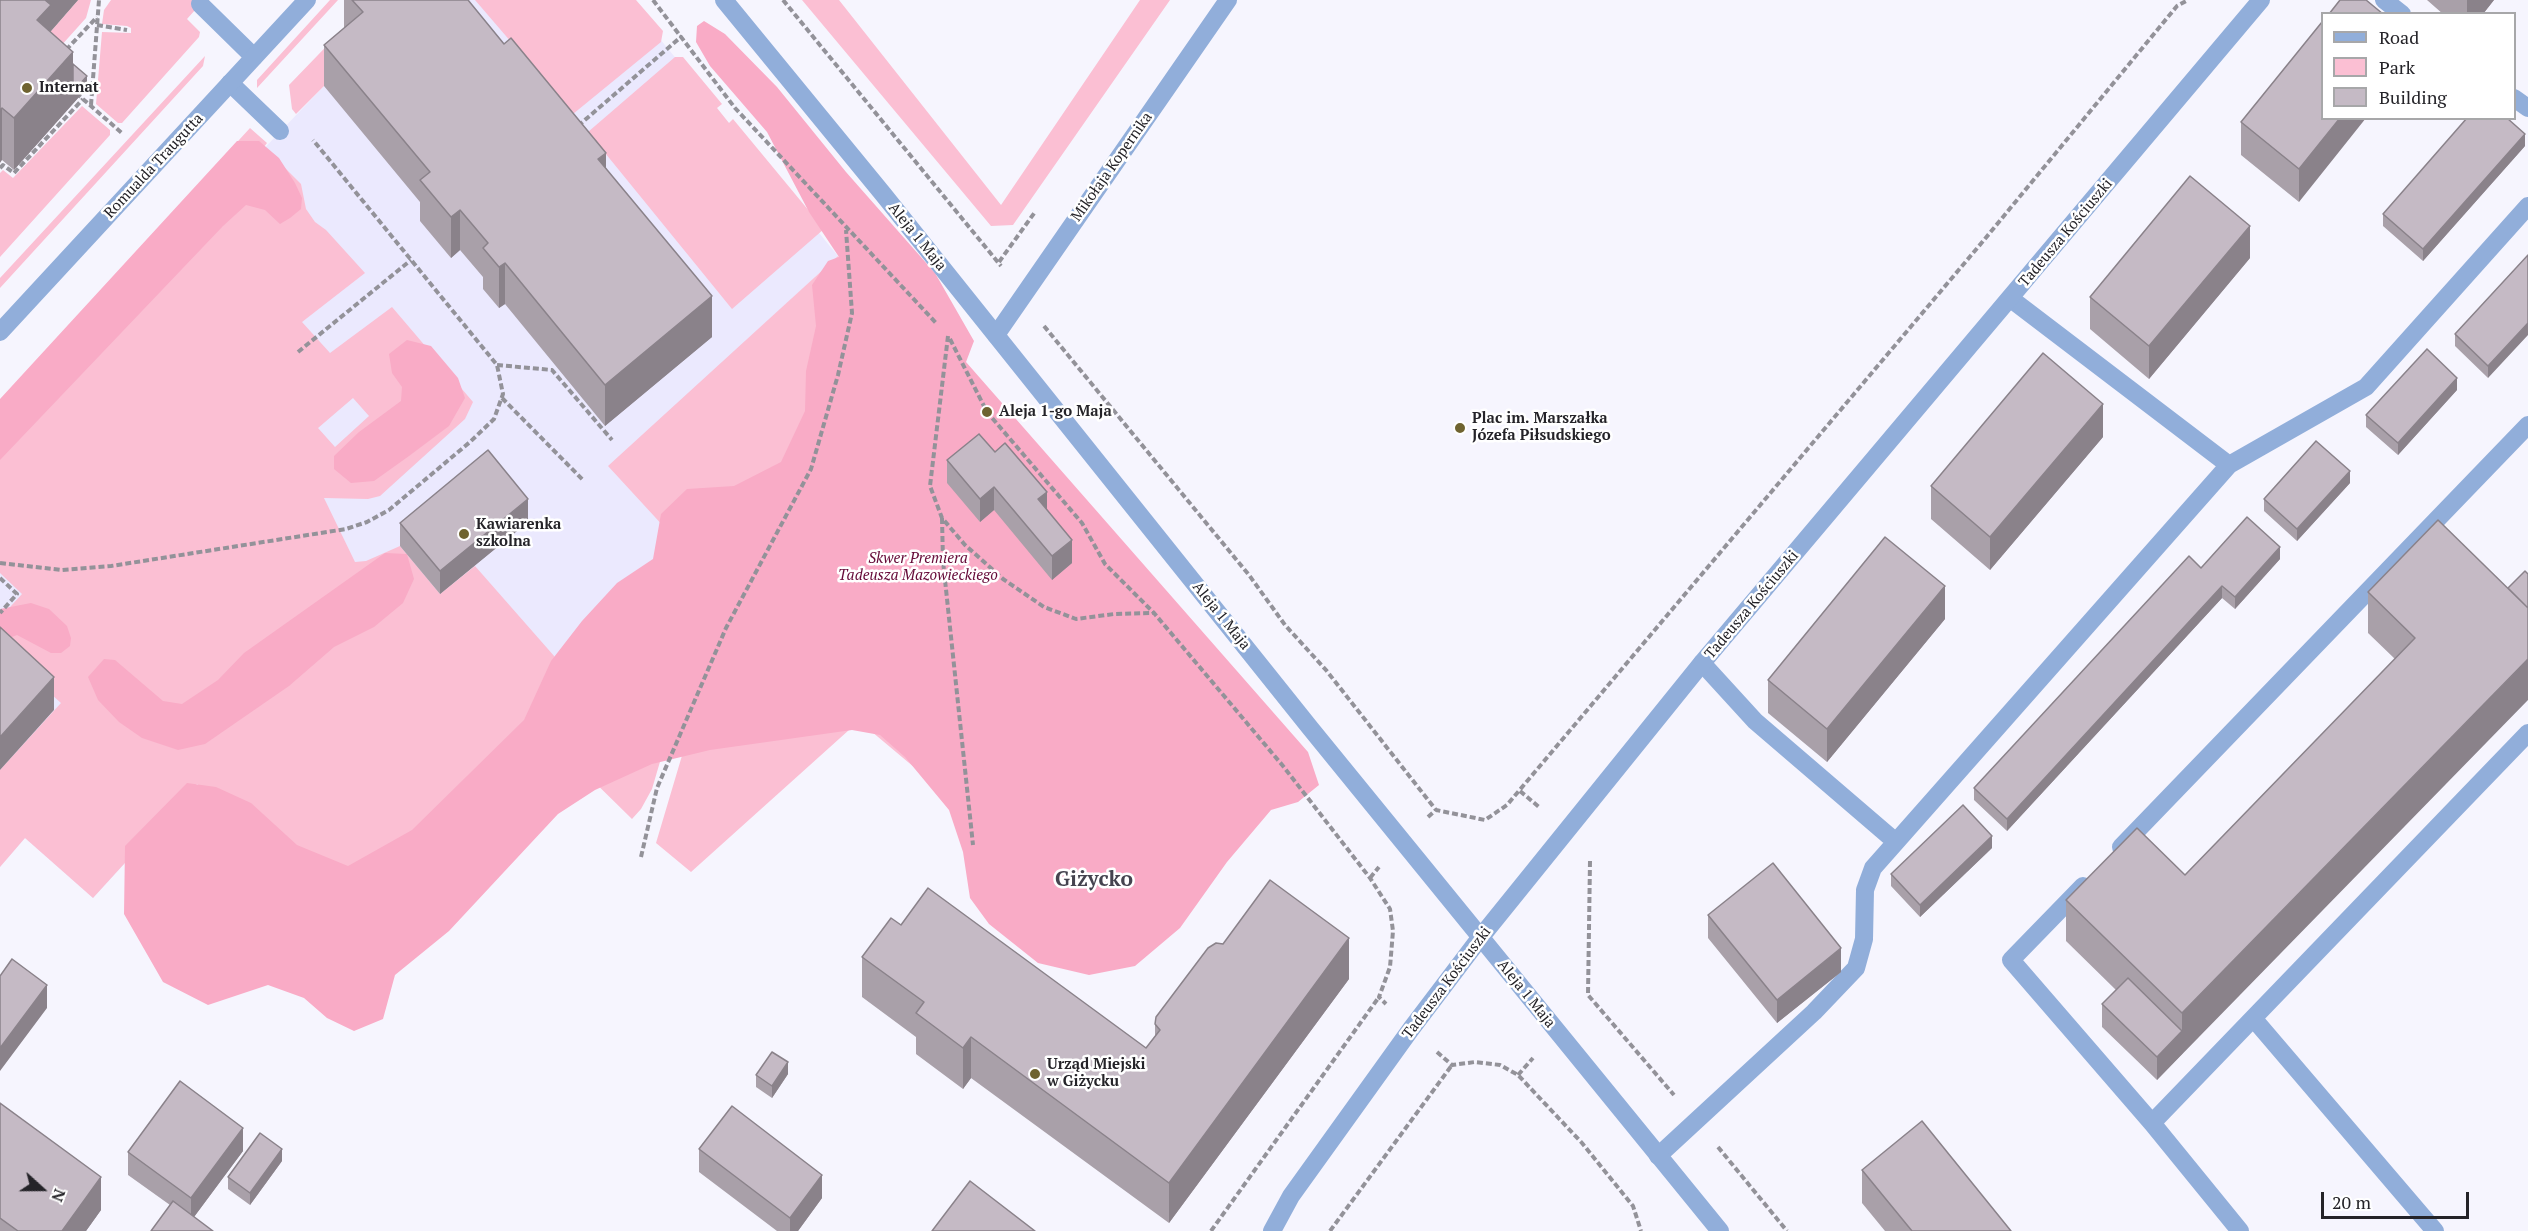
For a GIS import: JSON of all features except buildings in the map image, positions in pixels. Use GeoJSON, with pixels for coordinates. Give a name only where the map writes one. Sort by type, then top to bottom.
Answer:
{"type":"FeatureCollection","features":[{"type":"Feature","properties":{"kind":"street","name":"Romualda Traugutta"},"geometry":{"type":"LineString","coordinates":[[0,332],[307,0]]}},
{"type":"Feature","properties":{"kind":"street","name":"Aleja 1 Maja"},"geometry":{"type":"LineString","coordinates":[[724,0],[1480,938],[1720,1231]]}},
{"type":"Feature","properties":{"kind":"street","name":"Mikołaja Kopernika"},"geometry":{"type":"LineString","coordinates":[[996,335],[1228,0]]}},
{"type":"Feature","properties":{"kind":"street"},"geometry":{"type":"LineString","coordinates":[[2384,0],[2399,12]]}},
{"type":"Feature","properties":{"kind":"street","name":"Tadeusza Kościuszki"},"geometry":{"type":"LineString","coordinates":[[1272,1231],[1291,1196],[1411,1029],[1480,938],[1702,663],[2011,299],[2253,3]]}},
{"type":"Feature","properties":{"kind":"street"},"geometry":{"type":"LineString","coordinates":[[200,4],[254,57]]}},
{"type":"Feature","properties":{"kind":"street"},"geometry":{"type":"LineString","coordinates":[[230,83],[280,131]]}},
{"type":"Feature","properties":{"kind":"street"},"geometry":{"type":"LineString","coordinates":[[1658,1156],[1814,1012],[1856,968],[1864,939],[1865,890],[1873,868],[2229,465],[2366,387],[2528,206]]}},
{"type":"Feature","properties":{"kind":"street"},"geometry":{"type":"LineString","coordinates":[[2011,299],[2229,465]]}},
{"type":"Feature","properties":{"kind":"street"},"geometry":{"type":"LineString","coordinates":[[2111,856],[2528,425]]}},
{"type":"Feature","properties":{"kind":"street"},"geometry":{"type":"LineString","coordinates":[[1702,663],[1755,722],[1896,842]]}},
{"type":"Feature","properties":{"kind":"street"},"geometry":{"type":"LineString","coordinates":[[2152,1123],[2528,733]]}},
{"type":"Feature","properties":{"kind":"street"},"geometry":{"type":"LineString","coordinates":[[2094,874],[2011,960],[2152,1123],[2240,1231]]}},
{"type":"Feature","properties":{"kind":"street"},"geometry":{"type":"LineString","coordinates":[[2253,1018],[2435,1231]]}},
{"type":"Feature","properties":{"kind":"path"},"geometry":{"type":"LineString","coordinates":[[91,105],[99,0]]}},
{"type":"Feature","properties":{"kind":"path"},"geometry":{"type":"LineString","coordinates":[[653,0],[735,108],[948,336],[987,412],[1082,524],[1105,564],[1154,614],[1283,765],[1370,878],[1389,909],[1393,931],[1390,967],[1379,997],[1211,1231]]}},
{"type":"Feature","properties":{"kind":"path"},"geometry":{"type":"LineString","coordinates":[[783,0],[999,262],[1022,297],[1249,575],[1286,625],[1353,703],[1436,810],[1485,820],[1507,805],[1969,259],[2177,6],[2188,0]]}},
{"type":"Feature","properties":{"kind":"path"},"geometry":{"type":"LineString","coordinates":[[65,51],[97,17]]}},
{"type":"Feature","properties":{"kind":"path"},"geometry":{"type":"LineString","coordinates":[[97,26],[127,30]]}},
{"type":"Feature","properties":{"kind":"path"},"geometry":{"type":"LineString","coordinates":[[575,129],[682,36]]}},
{"type":"Feature","properties":{"kind":"path"},"geometry":{"type":"LineString","coordinates":[[74,91],[123,134]]}},
{"type":"Feature","properties":{"kind":"path"},"geometry":{"type":"LineString","coordinates":[[0,168],[3,165],[14,173],[83,99]]}},
{"type":"Feature","properties":{"kind":"path"},"geometry":{"type":"LineString","coordinates":[[0,563],[62,570],[111,566],[346,529],[367,522],[389,510],[492,422],[503,394],[497,365],[312,138]]}},
{"type":"Feature","properties":{"kind":"path"},"geometry":{"type":"LineString","coordinates":[[641,857],[657,788],[726,628],[812,469],[838,375],[852,313],[846,229]]}},
{"type":"Feature","properties":{"kind":"path"},"geometry":{"type":"LineString","coordinates":[[298,352],[411,260]]}},
{"type":"Feature","properties":{"kind":"path"},"geometry":{"type":"LineString","coordinates":[[948,336],[930,486],[942,518],[943,561],[973,845]]}},
{"type":"Feature","properties":{"kind":"path"},"geometry":{"type":"LineString","coordinates":[[497,365],[552,370],[612,440]]}},
{"type":"Feature","properties":{"kind":"path"},"geometry":{"type":"LineString","coordinates":[[502,398],[583,480]]}},
{"type":"Feature","properties":{"kind":"path"},"geometry":{"type":"LineString","coordinates":[[942,518],[965,545],[1002,579],[1044,607],[1076,619],[1114,614],[1154,614]]}},
{"type":"Feature","properties":{"kind":"path"},"geometry":{"type":"LineString","coordinates":[[0,578],[17,594],[0,613]]}},
{"type":"Feature","properties":{"kind":"path"},"geometry":{"type":"LineString","coordinates":[[1370,878],[1403,841],[1436,810]]}},
{"type":"Feature","properties":{"kind":"path"},"geometry":{"type":"LineString","coordinates":[[1590,851],[1588,995],[1697,1120],[1787,1231]]}},
{"type":"Feature","properties":{"kind":"path"},"geometry":{"type":"LineString","coordinates":[[1379,997],[1452,1065]]}},
{"type":"Feature","properties":{"kind":"path"},"geometry":{"type":"LineString","coordinates":[[1330,1231],[1452,1065],[1475,1062],[1500,1065],[1518,1075],[1582,1143],[1633,1206],[1641,1231]]}},
{"type":"Feature","properties":{"kind":"shaded area"},"geometry":{"type":"Polygon","coordinates":[[[375,0],[628,0],[838,256],[724,362],[798,446],[339,901],[197,784],[93,898],[25,838],[0,867],[0,424],[324,86],[375,0]]]}},
{"type":"Feature","properties":{"kind":"green space"},"geometry":{"type":"Polygon","coordinates":[[[78,0],[91,0],[86,18],[51,57],[39,45],[78,0]]]}},
{"type":"Feature","properties":{"kind":"green space"},"geometry":{"type":"Polygon","coordinates":[[[111,0],[204,0],[187,19],[200,32],[199,37],[122,123],[118,123],[96,104],[102,32],[131,33],[131,28],[127,26],[102,24],[104,10],[111,0]]]}},
{"type":"Feature","properties":{"kind":"green space"},"geometry":{"type":"Polygon","coordinates":[[[330,0],[338,0],[257,88],[257,80],[330,0]]]}},
{"type":"Feature","properties":{"kind":"green space"},"geometry":{"type":"Polygon","coordinates":[[[475,0],[636,0],[663,31],[661,42],[573,114],[475,0]]]}},
{"type":"Feature","properties":{"kind":"green space"},"geometry":{"type":"Polygon","coordinates":[[[802,0],[839,0],[1001,205],[1140,0],[1170,0],[1013,225],[991,226],[802,0]]]}},
{"type":"Feature","properties":{"kind":"green space","name":"Skwer Premiera Tadeusza Mazowieckiego"},"geometry":{"type":"Polygon","coordinates":[[[704,21],[725,34],[777,87],[846,172],[935,273],[974,341],[966,362],[1308,752],[1319,785],[1298,802],[1271,810],[1227,862],[1180,928],[1135,966],[1089,975],[1038,963],[989,924],[970,898],[963,852],[949,810],[905,757],[880,735],[852,730],[710,750],[652,764],[595,790],[558,814],[449,931],[395,975],[383,1019],[354,1031],[327,1018],[304,998],[268,985],[208,1005],[163,982],[124,914],[125,846],[187,783],[216,787],[251,803],[297,845],[348,866],[412,830],[524,720],[551,661],[582,621],[617,583],[653,559],[661,514],[687,489],[734,486],[781,462],[805,411],[806,371],[816,326],[812,285],[828,261],[839,257],[809,212],[767,132],[710,66],[696,42],[697,26],[704,21]]]}},
{"type":"Feature","properties":{"kind":"green space"},"geometry":{"type":"Polygon","coordinates":[[[345,27],[324,86],[296,114],[292,109],[289,85],[345,27]]]}},
{"type":"Feature","properties":{"kind":"green space"},"geometry":{"type":"Polygon","coordinates":[[[205,56],[203,66],[0,288],[0,278],[205,56]]]}},
{"type":"Feature","properties":{"kind":"green space"},"geometry":{"type":"Polygon","coordinates":[[[675,57],[683,57],[722,104],[717,108],[729,123],[733,119],[824,229],[732,309],[588,132],[675,57]]]}},
{"type":"Feature","properties":{"kind":"green space"},"geometry":{"type":"Polygon","coordinates":[[[82,106],[110,130],[110,135],[0,257],[0,173],[3,170],[13,178],[82,106]]]}},
{"type":"Feature","properties":{"kind":"green space"},"geometry":{"type":"Polygon","coordinates":[[[250,128],[267,143],[264,147],[301,184],[306,209],[315,222],[326,230],[365,273],[302,322],[330,353],[392,307],[473,402],[465,419],[380,496],[368,499],[324,498],[355,562],[366,561],[400,546],[440,594],[475,566],[569,673],[689,554],[608,466],[838,256],[929,351],[958,804],[859,721],[691,872],[656,843],[692,722],[674,714],[652,789],[641,809],[632,819],[575,763],[339,901],[197,784],[93,898],[25,838],[0,867],[0,770],[61,703],[0,648],[0,618],[22,594],[0,573],[0,401],[250,128]],[[353,398],[318,428],[335,447],[369,416],[353,398]]]}},
{"type":"Feature","properties":{"kind":"green space"},"geometry":{"type":"Polygon","coordinates":[[[237,141],[259,141],[279,158],[302,198],[301,209],[280,224],[265,210],[246,205],[223,226],[0,460],[0,399],[237,141]]]}},
{"type":"Feature","properties":{"kind":"green space"},"geometry":{"type":"Polygon","coordinates":[[[407,340],[431,346],[458,378],[465,398],[449,426],[409,456],[374,481],[351,483],[334,469],[334,456],[359,432],[401,401],[402,387],[392,373],[389,354],[407,340]]]}},
{"type":"Feature","properties":{"kind":"green space"},"geometry":{"type":"Polygon","coordinates":[[[385,553],[407,554],[414,579],[403,603],[374,627],[334,647],[289,686],[205,744],[178,750],[142,738],[119,722],[98,700],[88,677],[104,659],[115,660],[163,701],[182,704],[218,680],[244,653],[385,553]]]}},
{"type":"Feature","properties":{"kind":"green space"},"geometry":{"type":"Polygon","coordinates":[[[31,603],[49,609],[67,626],[71,638],[70,646],[61,653],[51,653],[17,635],[4,640],[0,639],[0,609],[31,603]]]}},
{"type":"Feature","properties":{"kind":"place","name":"Internat"},"geometry":{"type":"Point","coordinates":[27,88]}},
{"type":"Feature","properties":{"kind":"place","name":"Aleja 1-go Maja"},"geometry":{"type":"Point","coordinates":[987,412]}},
{"type":"Feature","properties":{"kind":"place","name":"Plac im. Marszałka Józefa Piłsudskiego"},"geometry":{"type":"Point","coordinates":[1460,428]}},
{"type":"Feature","properties":{"kind":"place","name":"Kawiarenka szkolna"},"geometry":{"type":"Point","coordinates":[464,534]}},
{"type":"Feature","properties":{"kind":"place","name":"Urząd Miejski w Giżycku"},"geometry":{"type":"Point","coordinates":[1035,1074]}},
{"type":"Feature","properties":{"kind":"district","name":"Giżycko"},"geometry":{"type":"Point","coordinates":[1094,880]}}]}
